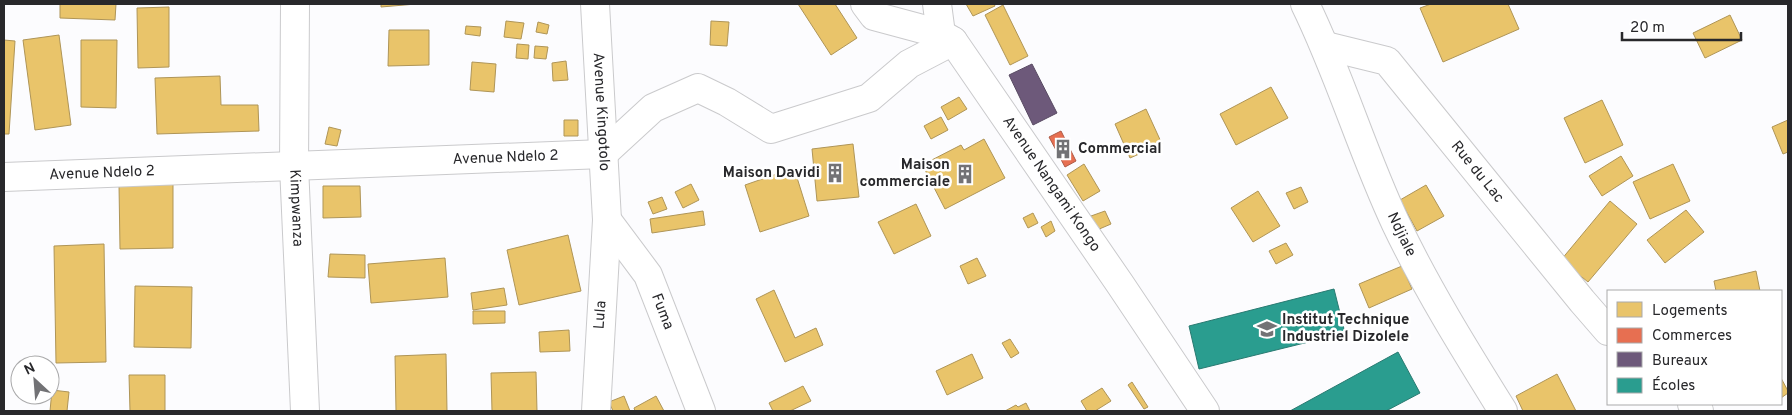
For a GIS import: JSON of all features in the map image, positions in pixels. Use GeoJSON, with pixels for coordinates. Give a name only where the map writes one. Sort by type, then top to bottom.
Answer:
{"type":"FeatureCollection","features":[{"type":"Feature","properties":{"kind":"street","name":"Kimpwanza"},"geometry":{"type":"LineString","coordinates":[[295,4],[294,166],[304,411]]}},
{"type":"Feature","properties":{"kind":"street","name":"Avenue Kingotolo"},"geometry":{"type":"LineString","coordinates":[[595,4],[607,220]]}},
{"type":"Feature","properties":{"kind":"street"},"geometry":{"type":"LineString","coordinates":[[865,4],[874,16],[947,37]]}},
{"type":"Feature","properties":{"kind":"street"},"geometry":{"type":"LineString","coordinates":[[938,4],[947,37]]}},
{"type":"Feature","properties":{"kind":"street","name":"Ndjiale"},"geometry":{"type":"LineString","coordinates":[[1306,4],[1326,46],[1365,151],[1396,224],[1426,285],[1503,411]]}},
{"type":"Feature","properties":{"kind":"street"},"geometry":{"type":"LineString","coordinates":[[603,154],[652,108],[698,88],[727,102],[771,130],[869,98],[909,64],[947,37]]}},
{"type":"Feature","properties":{"kind":"street","name":"Avenue Nangami Kongo"},"geometry":{"type":"LineString","coordinates":[[947,37],[1120,284],[1205,411]]}},
{"type":"Feature","properties":{"kind":"street","name":"Rue du Lac"},"geometry":{"type":"LineString","coordinates":[[1326,46],[1387,61],[1575,294],[1607,329]]}},
{"type":"Feature","properties":{"kind":"street","name":"Avenue Ndelo 2"},"geometry":{"type":"LineString","coordinates":[[4,177],[603,154]]}},
{"type":"Feature","properties":{"kind":"street","name":"Lula"},"geometry":{"type":"LineString","coordinates":[[596,411],[607,220]]}},
{"type":"Feature","properties":{"kind":"street","name":"Fuma"},"geometry":{"type":"LineString","coordinates":[[607,220],[648,276],[701,411]]}},
{"type":"Feature","properties":{"kind":"building: Logements"},"geometry":{"type":"Polygon","coordinates":[[[60,4],[116,4],[115,20],[60,18],[60,4]]]}},
{"type":"Feature","properties":{"kind":"building: Logements"},"geometry":{"type":"Polygon","coordinates":[[[381,4],[416,4],[381,7],[381,4]]]}},
{"type":"Feature","properties":{"kind":"building: Logements"},"geometry":{"type":"Polygon","coordinates":[[[798,4],[835,4],[857,38],[831,55],[798,4]]]}},
{"type":"Feature","properties":{"kind":"building: Logements"},"geometry":{"type":"Polygon","coordinates":[[[966,4],[994,4],[995,6],[973,16],[966,4]]]}},
{"type":"Feature","properties":{"kind":"building: Logements"},"geometry":{"type":"Polygon","coordinates":[[[1431,4],[1508,4],[1519,29],[1443,62],[1420,8],[1431,4]]]}},
{"type":"Feature","properties":{"kind":"building: Logements"},"geometry":{"type":"Polygon","coordinates":[[[1003,5],[1028,56],[1010,65],[985,15],[1003,5]]]}},
{"type":"Feature","properties":{"kind":"building: Logements"},"geometry":{"type":"Polygon","coordinates":[[[169,7],[169,67],[138,68],[137,8],[169,7]]]}},
{"type":"Feature","properties":{"kind":"building: Logements"},"geometry":{"type":"Polygon","coordinates":[[[1730,15],[1742,40],[1705,58],[1693,33],[1730,15]]]}},
{"type":"Feature","properties":{"kind":"building: Logements"},"geometry":{"type":"Polygon","coordinates":[[[506,21],[524,23],[521,39],[504,37],[506,21]]]}},
{"type":"Feature","properties":{"kind":"building: Logements"},"geometry":{"type":"Polygon","coordinates":[[[711,21],[729,22],[727,46],[710,45],[711,21]]]}},
{"type":"Feature","properties":{"kind":"building: Logements"},"geometry":{"type":"Polygon","coordinates":[[[538,22],[549,25],[547,34],[536,32],[538,22]]]}},
{"type":"Feature","properties":{"kind":"building: Logements"},"geometry":{"type":"Polygon","coordinates":[[[466,26],[481,27],[480,36],[465,34],[466,26]]]}},
{"type":"Feature","properties":{"kind":"building: Logements"},"geometry":{"type":"Polygon","coordinates":[[[389,30],[429,30],[429,65],[388,66],[389,30]]]}},
{"type":"Feature","properties":{"kind":"building: Logements"},"geometry":{"type":"Polygon","coordinates":[[[59,35],[71,125],[35,130],[23,40],[59,35]]]}},
{"type":"Feature","properties":{"kind":"building: Logements"},"geometry":{"type":"Polygon","coordinates":[[[4,40],[15,41],[9,134],[4,134],[4,40]]]}},
{"type":"Feature","properties":{"kind":"building: Logements"},"geometry":{"type":"Polygon","coordinates":[[[81,40],[117,40],[116,108],[81,107],[81,40]]]}},
{"type":"Feature","properties":{"kind":"building: Logements"},"geometry":{"type":"Polygon","coordinates":[[[517,44],[529,45],[528,59],[516,58],[517,44]]]}},
{"type":"Feature","properties":{"kind":"building: Logements"},"geometry":{"type":"Polygon","coordinates":[[[535,46],[548,47],[546,59],[534,58],[535,46]]]}},
{"type":"Feature","properties":{"kind":"building: Logements"},"geometry":{"type":"Polygon","coordinates":[[[566,61],[568,80],[553,81],[552,63],[566,61]]]}},
{"type":"Feature","properties":{"kind":"building: Logements"},"geometry":{"type":"Polygon","coordinates":[[[472,62],[496,64],[494,92],[470,90],[472,62]]]}},
{"type":"Feature","properties":{"kind":"building: Logements"},"geometry":{"type":"Polygon","coordinates":[[[220,76],[221,105],[258,105],[259,131],[157,134],[155,78],[220,76]]]}},
{"type":"Feature","properties":{"kind":"building: Logements"},"geometry":{"type":"Polygon","coordinates":[[[1271,87],[1288,118],[1236,145],[1220,114],[1271,87]]]}},
{"type":"Feature","properties":{"kind":"building: Logements"},"geometry":{"type":"Polygon","coordinates":[[[959,97],[967,109],[948,120],[941,107],[959,97]]]}},
{"type":"Feature","properties":{"kind":"building: Logements"},"geometry":{"type":"Polygon","coordinates":[[[1602,100],[1623,145],[1585,163],[1564,118],[1602,100]]]}},
{"type":"Feature","properties":{"kind":"building: Logements"},"geometry":{"type":"Polygon","coordinates":[[[1146,109],[1162,144],[1130,158],[1115,124],[1146,109]]]}},
{"type":"Feature","properties":{"kind":"building: Logements"},"geometry":{"type":"Polygon","coordinates":[[[941,117],[948,130],[931,139],[924,126],[941,117]]]}},
{"type":"Feature","properties":{"kind":"building: Logements"},"geometry":{"type":"Polygon","coordinates":[[[564,120],[578,120],[578,136],[564,136],[564,120]]]}},
{"type":"Feature","properties":{"kind":"building: Logements"},"geometry":{"type":"Polygon","coordinates":[[[1788,120],[1788,152],[1783,154],[1772,127],[1788,120]]]}},
{"type":"Feature","properties":{"kind":"building: Logements"},"geometry":{"type":"Polygon","coordinates":[[[329,127],[341,130],[337,146],[325,144],[329,127]]]}},
{"type":"Feature","properties":{"kind":"building: Logements","name":"Maison commerciale"},"geometry":{"type":"Polygon","coordinates":[[[984,139],[1005,178],[945,209],[925,170],[928,169],[924,164],[961,145],[964,150],[984,139]]]}},
{"type":"Feature","properties":{"kind":"building: Logements","name":"Maison Davidi"},"geometry":{"type":"Polygon","coordinates":[[[853,144],[859,197],[817,201],[812,149],[853,144]]]}},
{"type":"Feature","properties":{"kind":"building: Logements"},"geometry":{"type":"Polygon","coordinates":[[[1621,156],[1633,176],[1602,196],[1589,176],[1621,156]]]}},
{"type":"Feature","properties":{"kind":"building: Logements"},"geometry":{"type":"Polygon","coordinates":[[[1084,164],[1100,191],[1083,201],[1067,175],[1084,164]]]}},
{"type":"Feature","properties":{"kind":"building: Logements"},"geometry":{"type":"Polygon","coordinates":[[[1673,164],[1690,201],[1650,219],[1633,182],[1673,164]]]}},
{"type":"Feature","properties":{"kind":"building: Logements"},"geometry":{"type":"Polygon","coordinates":[[[794,168],[809,216],[760,232],[745,185],[794,168]]]}},
{"type":"Feature","properties":{"kind":"building: Logements"},"geometry":{"type":"Polygon","coordinates":[[[173,184],[173,248],[120,249],[119,185],[173,184]]]}},
{"type":"Feature","properties":{"kind":"building: Logements"},"geometry":{"type":"Polygon","coordinates":[[[691,184],[699,200],[683,208],[675,192],[691,184]]]}},
{"type":"Feature","properties":{"kind":"building: Logements"},"geometry":{"type":"Polygon","coordinates":[[[1426,185],[1444,216],[1417,231],[1400,200],[1426,185]]]}},
{"type":"Feature","properties":{"kind":"building: Logements"},"geometry":{"type":"Polygon","coordinates":[[[323,186],[360,186],[361,217],[323,218],[323,186]]]}},
{"type":"Feature","properties":{"kind":"building: Logements"},"geometry":{"type":"Polygon","coordinates":[[[1301,187],[1308,202],[1294,209],[1286,193],[1301,187]]]}},
{"type":"Feature","properties":{"kind":"building: Logements"},"geometry":{"type":"Polygon","coordinates":[[[1258,191],[1280,226],[1253,242],[1231,208],[1258,191]]]}},
{"type":"Feature","properties":{"kind":"building: Logements"},"geometry":{"type":"Polygon","coordinates":[[[662,197],[667,209],[653,214],[648,202],[662,197]]]}},
{"type":"Feature","properties":{"kind":"building: Logements"},"geometry":{"type":"Polygon","coordinates":[[[1610,201],[1637,224],[1588,282],[1561,260],[1610,201]]]}},
{"type":"Feature","properties":{"kind":"building: Logements"},"geometry":{"type":"Polygon","coordinates":[[[916,204],[931,236],[894,254],[878,222],[916,204]]]}},
{"type":"Feature","properties":{"kind":"building: Logements"},"geometry":{"type":"Polygon","coordinates":[[[1686,210],[1704,232],[1665,263],[1647,240],[1686,210]]]}},
{"type":"Feature","properties":{"kind":"building: Logements"},"geometry":{"type":"Polygon","coordinates":[[[703,211],[705,225],[652,233],[650,219],[703,211]]]}},
{"type":"Feature","properties":{"kind":"building: Logements"},"geometry":{"type":"Polygon","coordinates":[[[1105,211],[1111,224],[1097,230],[1091,216],[1105,211]]]}},
{"type":"Feature","properties":{"kind":"building: Logements"},"geometry":{"type":"Polygon","coordinates":[[[1033,213],[1038,223],[1028,228],[1023,218],[1033,213]]]}},
{"type":"Feature","properties":{"kind":"building: Logements"},"geometry":{"type":"Polygon","coordinates":[[[1051,221],[1055,231],[1046,237],[1041,227],[1051,221]]]}},
{"type":"Feature","properties":{"kind":"building: Logements"},"geometry":{"type":"Polygon","coordinates":[[[568,235],[581,291],[519,305],[507,250],[568,235]]]}},
{"type":"Feature","properties":{"kind":"building: Logements"},"geometry":{"type":"Polygon","coordinates":[[[1286,243],[1293,255],[1276,264],[1269,251],[1286,243]]]}},
{"type":"Feature","properties":{"kind":"building: Logements"},"geometry":{"type":"Polygon","coordinates":[[[104,244],[106,362],[60,363],[60,355],[56,355],[54,246],[104,244]]]}},
{"type":"Feature","properties":{"kind":"building: Logements"},"geometry":{"type":"Polygon","coordinates":[[[330,254],[365,255],[365,278],[328,277],[330,254]]]}},
{"type":"Feature","properties":{"kind":"building: Logements"},"geometry":{"type":"Polygon","coordinates":[[[445,258],[448,297],[371,303],[368,264],[445,258]]]}},
{"type":"Feature","properties":{"kind":"building: Logements"},"geometry":{"type":"Polygon","coordinates":[[[977,258],[986,276],[968,284],[960,266],[977,258]]]}},
{"type":"Feature","properties":{"kind":"building: Logements"},"geometry":{"type":"Polygon","coordinates":[[[1402,266],[1412,289],[1369,308],[1359,284],[1402,266]]]}},
{"type":"Feature","properties":{"kind":"building: Logements"},"geometry":{"type":"Polygon","coordinates":[[[1756,271],[1760,290],[1716,290],[1714,281],[1756,271]]]}},
{"type":"Feature","properties":{"kind":"building: Logements"},"geometry":{"type":"Polygon","coordinates":[[[135,286],[192,287],[191,348],[134,347],[135,286]]]}},
{"type":"Feature","properties":{"kind":"building: Logements"},"geometry":{"type":"Polygon","coordinates":[[[504,288],[507,305],[473,310],[471,293],[504,288]]]}},
{"type":"Feature","properties":{"kind":"building: Logements"},"geometry":{"type":"Polygon","coordinates":[[[774,290],[795,338],[816,328],[823,345],[785,362],[756,299],[774,290]]]}},
{"type":"Feature","properties":{"kind":"building: Logements"},"geometry":{"type":"Polygon","coordinates":[[[473,311],[505,311],[505,323],[473,324],[473,311]]]}},
{"type":"Feature","properties":{"kind":"building: Logements"},"geometry":{"type":"Polygon","coordinates":[[[569,330],[570,351],[540,352],[539,332],[569,330]]]}},
{"type":"Feature","properties":{"kind":"building: Logements"},"geometry":{"type":"Polygon","coordinates":[[[1010,339],[1019,353],[1011,358],[1002,343],[1010,339]]]}},
{"type":"Feature","properties":{"kind":"building: Logements"},"geometry":{"type":"Polygon","coordinates":[[[446,354],[447,411],[396,411],[395,356],[446,354]]]}},
{"type":"Feature","properties":{"kind":"building: Logements"},"geometry":{"type":"Polygon","coordinates":[[[972,354],[983,378],[947,395],[936,371],[972,354]]]}},
{"type":"Feature","properties":{"kind":"building: Logements"},"geometry":{"type":"Polygon","coordinates":[[[536,372],[537,411],[492,411],[491,373],[536,372]]]}},
{"type":"Feature","properties":{"kind":"building: Logements"},"geometry":{"type":"Polygon","coordinates":[[[1557,374],[1576,411],[1523,411],[1516,396],[1557,374]]]}},
{"type":"Feature","properties":{"kind":"building: Logements"},"geometry":{"type":"Polygon","coordinates":[[[129,375],[165,375],[165,411],[130,411],[129,375]]]}},
{"type":"Feature","properties":{"kind":"building: Logements"},"geometry":{"type":"Polygon","coordinates":[[[1782,380],[1788,391],[1782,397],[1782,380]]]}},
{"type":"Feature","properties":{"kind":"building: Logements"},"geometry":{"type":"Polygon","coordinates":[[[1132,382],[1148,407],[1144,409],[1128,385],[1132,382]]]}},
{"type":"Feature","properties":{"kind":"building: Logements"},"geometry":{"type":"Polygon","coordinates":[[[803,386],[811,401],[790,411],[773,411],[769,403],[803,386]]]}},
{"type":"Feature","properties":{"kind":"building: Logements"},"geometry":{"type":"Polygon","coordinates":[[[1102,388],[1111,401],[1095,411],[1087,411],[1081,401],[1102,388]]]}},
{"type":"Feature","properties":{"kind":"building: Logements"},"geometry":{"type":"Polygon","coordinates":[[[60,391],[69,392],[67,411],[50,411],[51,405],[60,405],[60,391]]]}},
{"type":"Feature","properties":{"kind":"building: Logements"},"geometry":{"type":"Polygon","coordinates":[[[624,396],[630,411],[613,411],[609,402],[624,396]]]}},
{"type":"Feature","properties":{"kind":"building: Logements"},"geometry":{"type":"Polygon","coordinates":[[[656,396],[664,411],[635,411],[634,408],[656,396]]]}},
{"type":"Feature","properties":{"kind":"building: Logements"},"geometry":{"type":"Polygon","coordinates":[[[1026,403],[1030,411],[1005,411],[1016,405],[1018,407],[1026,403]]]}},
{"type":"Feature","properties":{"kind":"building: Commerces","name":"Commercial"},"geometry":{"type":"Polygon","coordinates":[[[1061,131],[1076,161],[1065,167],[1049,137],[1061,131]]]}},
{"type":"Feature","properties":{"kind":"building: Bureaux"},"geometry":{"type":"Polygon","coordinates":[[[1032,64],[1057,113],[1033,125],[1009,75],[1032,64]]]}},
{"type":"Feature","properties":{"kind":"building: Écoles","name":"Institut Technique Industriel Dizolele"},"geometry":{"type":"Polygon","coordinates":[[[1334,289],[1345,333],[1199,369],[1189,326],[1334,289]]]}},
{"type":"Feature","properties":{"kind":"building: Écoles","name":"Institut Technique Industriel Dizolele"},"geometry":{"type":"Polygon","coordinates":[[[1398,352],[1420,393],[1386,411],[1290,411],[1398,352]]]}},
{"type":"Feature","properties":{"kind":"place","name":"Commercial"},"geometry":{"type":"Point","coordinates":[1063,149]}},
{"type":"Feature","properties":{"kind":"place","name":"Maison Davidi"},"geometry":{"type":"Point","coordinates":[835,173]}},
{"type":"Feature","properties":{"kind":"place","name":"Maison commerciale"},"geometry":{"type":"Point","coordinates":[965,174]}},
{"type":"Feature","properties":{"kind":"place","name":"Institut Technique Industriel Dizolele"},"geometry":{"type":"Point","coordinates":[1267,329]}}]}
